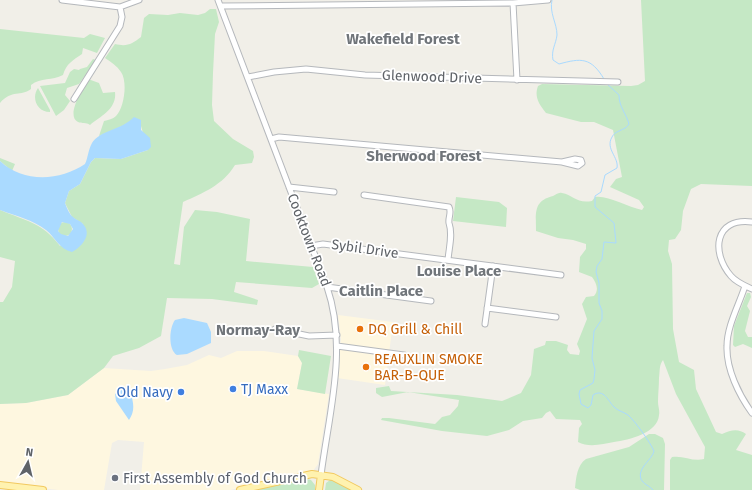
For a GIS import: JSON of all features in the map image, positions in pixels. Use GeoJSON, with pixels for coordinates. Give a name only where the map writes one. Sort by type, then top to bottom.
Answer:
{"type":"FeatureCollection","features":[{"type":"Feature","properties":{"kind":"main road"},"geometry":{"type":"LineString","coordinates":[[240,490],[312,474],[336,478],[358,490]]}},
{"type":"Feature","properties":{"kind":"main road","name":"Cooktown Road"},"geometry":{"type":"LineString","coordinates":[[319,490],[321,475]]}},
{"type":"Feature","properties":{"kind":"main road"},"geometry":{"type":"LineString","coordinates":[[0,485],[43,490]]}},
{"type":"Feature","properties":{"kind":"street"},"geometry":{"type":"LineString","coordinates":[[62,0],[120,7],[140,0]]}},
{"type":"Feature","properties":{"kind":"street","name":"Cooktown Road"},"geometry":{"type":"LineString","coordinates":[[218,0],[327,287],[334,311],[337,346],[321,475]]}},
{"type":"Feature","properties":{"kind":"street"},"geometry":{"type":"LineString","coordinates":[[221,6],[489,1],[512,3],[548,0]]}},
{"type":"Feature","properties":{"kind":"street"},"geometry":{"type":"LineString","coordinates":[[512,3],[517,80]]}},
{"type":"Feature","properties":{"kind":"street"},"geometry":{"type":"LineString","coordinates":[[74,99],[120,26],[122,17],[120,7]]}},
{"type":"Feature","properties":{"kind":"street","name":"Glenwood Drive"},"geometry":{"type":"LineString","coordinates":[[248,77],[281,71],[306,69],[365,75],[618,82]]}},
{"type":"Feature","properties":{"kind":"street"},"geometry":{"type":"LineString","coordinates":[[271,139],[279,137],[562,162]]}},
{"type":"Feature","properties":{"kind":"street"},"geometry":{"type":"LineString","coordinates":[[289,187],[334,192]]}},
{"type":"Feature","properties":{"kind":"street"},"geometry":{"type":"LineString","coordinates":[[364,195],[449,207],[451,210],[449,222],[452,228],[448,260]]}},
{"type":"Feature","properties":{"kind":"street"},"geometry":{"type":"LineString","coordinates":[[752,222],[741,221],[731,223],[724,228],[719,241],[723,264],[731,277],[752,289]]}},
{"type":"Feature","properties":{"kind":"street","name":"Sybil Drive"},"geometry":{"type":"LineString","coordinates":[[311,246],[321,244],[561,275]]}},
{"type":"Feature","properties":{"kind":"street"},"geometry":{"type":"LineString","coordinates":[[485,324],[493,266]]}},
{"type":"Feature","properties":{"kind":"street"},"geometry":{"type":"LineString","coordinates":[[745,286],[733,319],[727,346],[730,366],[738,388],[752,413]]}},
{"type":"Feature","properties":{"kind":"street"},"geometry":{"type":"LineString","coordinates":[[327,287],[431,301]]}},
{"type":"Feature","properties":{"kind":"street"},"geometry":{"type":"LineString","coordinates":[[487,308],[556,317]]}},
{"type":"Feature","properties":{"kind":"street"},"geometry":{"type":"LineString","coordinates":[[275,329],[309,336],[337,336]]}},
{"type":"Feature","properties":{"kind":"street"},"geometry":{"type":"LineString","coordinates":[[337,346],[404,355]]}},
{"type":"Feature","properties":{"kind":"shaded area"},"geometry":{"type":"Polygon","coordinates":[[[338,315],[393,322],[385,385],[337,378],[341,339],[338,315]]]}},
{"type":"Feature","properties":{"kind":"shaded area"},"geometry":{"type":"Polygon","coordinates":[[[237,351],[264,351],[298,356],[302,363],[297,389],[329,394],[318,464],[313,471],[230,490],[140,490],[144,442],[118,440],[112,443],[104,490],[58,490],[0,483],[0,404],[26,403],[68,395],[104,368],[151,371],[187,365],[209,355],[221,358],[237,351]]]}},
{"type":"Feature","properties":{"kind":"green space"},"geometry":{"type":"Polygon","coordinates":[[[641,0],[752,0],[752,186],[701,184],[691,189],[683,211],[681,230],[675,239],[669,240],[668,251],[672,264],[673,329],[679,362],[694,370],[696,389],[716,432],[722,434],[737,430],[746,434],[736,450],[752,455],[752,490],[670,490],[670,460],[672,457],[696,460],[704,459],[705,447],[676,394],[663,360],[660,366],[659,378],[659,413],[654,427],[635,437],[601,444],[587,445],[578,442],[579,428],[582,424],[580,420],[556,419],[550,411],[542,418],[523,421],[509,430],[487,436],[442,431],[381,420],[382,418],[389,418],[435,424],[442,417],[450,415],[458,406],[459,400],[408,392],[457,395],[502,401],[521,393],[531,375],[534,349],[545,345],[546,341],[556,341],[568,345],[567,350],[570,354],[579,355],[580,351],[577,344],[587,319],[582,304],[586,297],[594,296],[596,294],[597,289],[592,277],[579,272],[580,257],[586,249],[586,244],[558,238],[536,231],[537,209],[542,201],[558,193],[566,194],[587,202],[592,201],[595,197],[600,197],[612,199],[642,210],[644,207],[639,200],[610,187],[616,179],[622,177],[613,130],[594,122],[581,122],[546,113],[541,107],[537,97],[538,86],[542,84],[631,86],[638,85],[645,81],[641,0]]]}},
{"type":"Feature","properties":{"kind":"green space"},"geometry":{"type":"Polygon","coordinates":[[[210,9],[216,9],[219,22],[215,34],[213,73],[212,105],[214,121],[233,139],[253,151],[254,157],[252,163],[235,165],[225,178],[212,188],[183,202],[174,264],[180,265],[184,227],[195,210],[217,212],[250,219],[246,261],[313,267],[319,284],[312,288],[236,282],[234,292],[258,300],[257,305],[212,299],[167,298],[161,336],[139,348],[113,356],[104,368],[68,395],[26,403],[0,404],[0,302],[3,302],[12,287],[15,261],[0,257],[0,210],[40,227],[60,246],[83,224],[72,217],[65,203],[69,191],[80,184],[91,162],[95,158],[121,159],[148,150],[141,126],[127,124],[99,136],[104,121],[113,118],[119,112],[123,101],[125,88],[121,72],[116,66],[105,58],[115,44],[129,44],[141,37],[144,18],[149,14],[168,15],[180,13],[198,15],[205,13],[210,9]]]}},
{"type":"Feature","properties":{"kind":"green space"},"geometry":{"type":"Polygon","coordinates":[[[0,29],[84,38],[90,34],[105,38],[97,53],[83,48],[82,54],[68,65],[63,75],[39,81],[31,85],[31,89],[24,93],[8,96],[0,103],[0,29]]]}},
{"type":"Feature","properties":{"kind":"green space"},"geometry":{"type":"Polygon","coordinates":[[[93,59],[96,60],[79,84],[67,88],[65,95],[70,101],[64,110],[56,116],[40,86],[65,83],[70,72],[74,69],[79,70],[87,67],[93,59]]]}},
{"type":"Feature","properties":{"kind":"green space"},"geometry":{"type":"Polygon","coordinates":[[[88,79],[99,83],[103,93],[115,92],[115,98],[111,108],[90,125],[78,122],[75,119],[74,114],[74,108],[88,79]]]}},
{"type":"Feature","properties":{"kind":"green space"},"geometry":{"type":"Polygon","coordinates":[[[38,88],[50,112],[42,110],[36,104],[35,96],[38,88]]]}},
{"type":"Feature","properties":{"kind":"green space"},"geometry":{"type":"Polygon","coordinates":[[[0,158],[15,164],[12,171],[0,161],[0,158]]]}},
{"type":"Feature","properties":{"kind":"green space"},"geometry":{"type":"Polygon","coordinates":[[[456,197],[499,202],[507,208],[506,227],[453,221],[456,197]]]}},
{"type":"Feature","properties":{"kind":"green space"},"geometry":{"type":"Polygon","coordinates":[[[65,222],[70,224],[72,229],[70,234],[65,236],[60,234],[58,229],[60,224],[65,222]]]}},
{"type":"Feature","properties":{"kind":"green space"},"geometry":{"type":"Polygon","coordinates":[[[747,293],[750,293],[751,297],[747,306],[750,311],[745,331],[748,337],[752,337],[752,348],[743,344],[735,347],[733,345],[734,326],[747,293]]]}},
{"type":"Feature","properties":{"kind":"green space"},"geometry":{"type":"Polygon","coordinates":[[[299,350],[331,356],[325,394],[297,389],[302,363],[298,356],[299,350]]]}},
{"type":"Feature","properties":{"kind":"green space"},"geometry":{"type":"Polygon","coordinates":[[[389,386],[391,391],[408,392],[382,397],[376,393],[376,388],[389,386]]]}},
{"type":"Feature","properties":{"kind":"green space"},"geometry":{"type":"Polygon","coordinates":[[[649,434],[655,434],[663,438],[665,444],[664,490],[580,490],[575,488],[579,468],[586,459],[629,447],[649,434]]]}},
{"type":"Feature","properties":{"kind":"green space"},"geometry":{"type":"Polygon","coordinates":[[[303,478],[311,480],[315,485],[315,490],[249,490],[303,478]]]}},
{"type":"Feature","properties":{"kind":"green space"},"geometry":{"type":"Polygon","coordinates":[[[330,480],[334,480],[354,490],[325,490],[326,483],[330,480]]]}},
{"type":"Feature","properties":{"kind":"water"},"geometry":{"type":"Polygon","coordinates":[[[134,117],[141,120],[141,130],[150,138],[151,147],[148,150],[121,159],[95,158],[91,162],[80,184],[69,191],[65,203],[67,209],[72,216],[83,224],[87,232],[85,240],[75,250],[72,252],[68,251],[61,246],[46,230],[36,224],[24,218],[0,210],[0,161],[19,173],[30,176],[42,177],[64,174],[85,164],[92,143],[100,135],[124,125],[134,117]],[[62,222],[58,231],[61,234],[68,236],[73,229],[70,224],[62,222]]]}},
{"type":"Feature","properties":{"kind":"water"},"geometry":{"type":"Polygon","coordinates":[[[184,318],[207,323],[211,332],[211,343],[187,354],[177,355],[172,349],[170,339],[171,333],[175,320],[184,318]]]}},
{"type":"Feature","properties":{"kind":"water"},"geometry":{"type":"Polygon","coordinates":[[[124,387],[130,391],[133,402],[133,413],[129,420],[116,401],[115,394],[124,387]]]}},
{"type":"Feature","properties":{"kind":"waterway"},"geometry":{"type":"LineString","coordinates":[[552,0],[552,14],[557,35],[553,50],[553,60],[559,64],[579,60],[585,61],[595,67],[604,79]]}},
{"type":"Feature","properties":{"kind":"waterway"},"geometry":{"type":"LineString","coordinates":[[606,83],[619,95],[620,103],[629,124],[625,128],[615,133],[610,141],[617,168],[605,175],[601,192],[595,196],[595,207],[614,223],[616,243],[604,242],[602,259],[597,266],[596,272],[599,283],[599,303],[602,311],[602,319],[594,331],[592,358],[595,370],[594,379],[593,383],[580,390],[579,394],[581,404],[588,408],[591,405],[593,395],[597,393],[603,394],[617,410],[628,415],[638,427],[654,451],[640,475],[642,481],[653,490]]}},
{"type":"Feature","properties":{"kind":"place","name":"DQ Grill & Chill"},"geometry":{"type":"Point","coordinates":[360,329]}},
{"type":"Feature","properties":{"kind":"place","name":"REAUXLIN SMOKE BAR-B-QUE"},"geometry":{"type":"Point","coordinates":[366,367]}},
{"type":"Feature","properties":{"kind":"place","name":"TJ Maxx"},"geometry":{"type":"Point","coordinates":[233,389]}},
{"type":"Feature","properties":{"kind":"place","name":"Old Navy"},"geometry":{"type":"Point","coordinates":[181,392]}},
{"type":"Feature","properties":{"kind":"place","name":"First Assembly of God Church"},"geometry":{"type":"Point","coordinates":[115,478]}},
{"type":"Feature","properties":{"kind":"district","name":"Wakefield Forest"},"geometry":{"type":"Point","coordinates":[403,39]}},
{"type":"Feature","properties":{"kind":"district","name":"Sherwood Forest"},"geometry":{"type":"Point","coordinates":[424,156]}},
{"type":"Feature","properties":{"kind":"district","name":"Louise Place"},"geometry":{"type":"Point","coordinates":[459,271]}},
{"type":"Feature","properties":{"kind":"district","name":"Caitlin Place"},"geometry":{"type":"Point","coordinates":[381,291]}},
{"type":"Feature","properties":{"kind":"district","name":"Normay-Ray"},"geometry":{"type":"Point","coordinates":[258,330]}}]}
